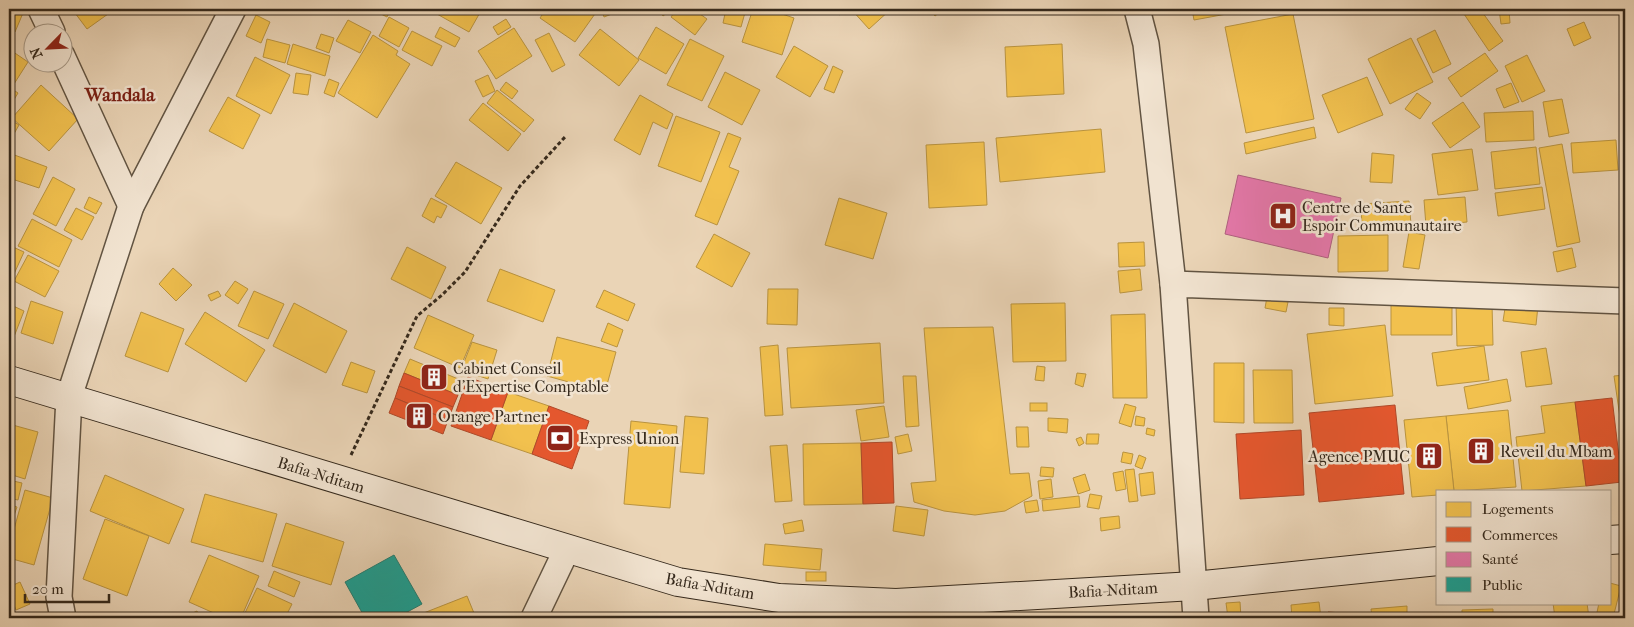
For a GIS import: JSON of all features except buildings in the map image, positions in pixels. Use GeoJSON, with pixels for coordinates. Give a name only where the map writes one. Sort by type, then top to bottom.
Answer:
{"type":"FeatureCollection","features":[{"type":"Feature","properties":{"kind":"main road","name":"Bafia-Nditam"},"geometry":{"type":"LineString","coordinates":[[9,380],[678,582],[779,598],[896,603],[1194,586],[1436,561]]}},
{"type":"Feature","properties":{"kind":"main road"},"geometry":{"type":"LineString","coordinates":[[1612,540],[1625,539]]}},
{"type":"Feature","properties":{"kind":"street"},"geometry":{"type":"LineString","coordinates":[[42,9],[48,22]]}},
{"type":"Feature","properties":{"kind":"street"},"geometry":{"type":"LineString","coordinates":[[63,618],[60,597],[69,397],[131,206],[233,9]]}},
{"type":"Feature","properties":{"kind":"street"},"geometry":{"type":"LineString","coordinates":[[1137,9],[1146,44],[1173,284],[1196,618]]}},
{"type":"Feature","properties":{"kind":"street"},"geometry":{"type":"LineString","coordinates":[[69,72],[131,206]]}},
{"type":"Feature","properties":{"kind":"street"},"geometry":{"type":"LineString","coordinates":[[1173,284],[1625,301]]}},
{"type":"Feature","properties":{"kind":"street"},"geometry":{"type":"LineString","coordinates":[[534,618],[567,549]]}},
{"type":"Feature","properties":{"kind":"path"},"geometry":{"type":"LineString","coordinates":[[339,480],[417,316],[465,272],[520,186],[565,137]]}},
{"type":"Feature","properties":{"kind":"place","name":"Centre de Sante Espoir Communautaire"},"geometry":{"type":"Point","coordinates":[1283,216]}},
{"type":"Feature","properties":{"kind":"place","name":"Cabinet Conseil d'Expertise Comptable"},"geometry":{"type":"Point","coordinates":[434,377]}},
{"type":"Feature","properties":{"kind":"place","name":"Orange Partner"},"geometry":{"type":"Point","coordinates":[419,416]}},
{"type":"Feature","properties":{"kind":"place","name":"Express Union"},"geometry":{"type":"Point","coordinates":[560,438]}},
{"type":"Feature","properties":{"kind":"place","name":"Reveil du Mbam"},"geometry":{"type":"Point","coordinates":[1481,451]}},
{"type":"Feature","properties":{"kind":"place","name":"Agence PMUC"},"geometry":{"type":"Point","coordinates":[1429,456]}},
{"type":"Feature","properties":{"kind":"district","name":"Wandala"},"geometry":{"type":"Point","coordinates":[120,95]}}]}
